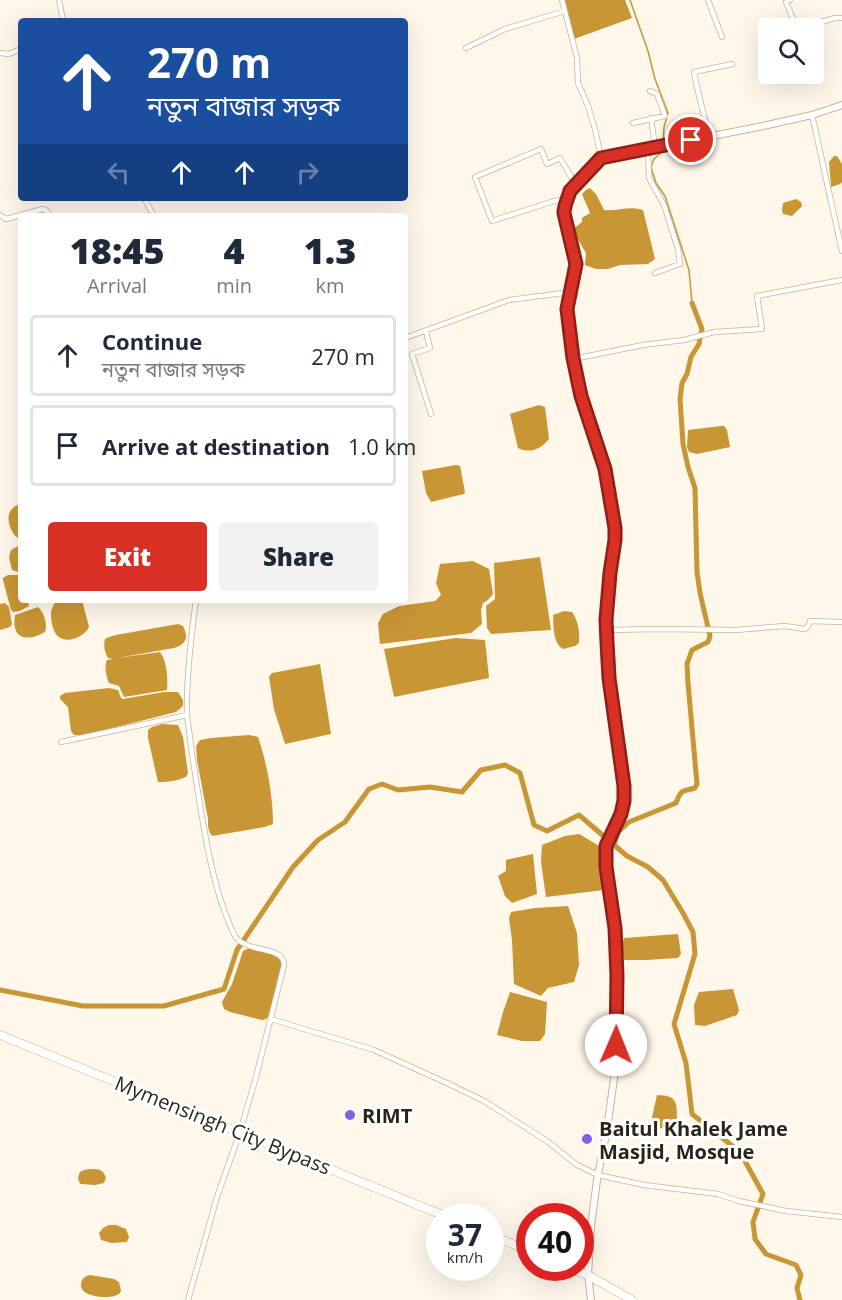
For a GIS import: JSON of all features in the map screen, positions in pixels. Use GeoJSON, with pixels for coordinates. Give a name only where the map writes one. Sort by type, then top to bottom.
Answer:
{"type":"FeatureCollection","features":[{"type":"Feature","properties":{"kind":"highway","name":"Mymensingh City Bypass"},"geometry":{"type":"LineString","coordinates":[[0,1035],[426,1208]]}},
{"type":"Feature","properties":{"kind":"highway"},"geometry":{"type":"LineString","coordinates":[[594,1278],[632,1300]]}},
{"type":"Feature","properties":{"kind":"street"},"geometry":{"type":"LineString","coordinates":[[59,0],[62,18]]}},
{"type":"Feature","properties":{"kind":"street"},"geometry":{"type":"LineString","coordinates":[[562,0],[577,58],[578,83],[588,106],[601,158]]}},
{"type":"Feature","properties":{"kind":"street"},"geometry":{"type":"LineString","coordinates":[[708,0],[722,37]]}},
{"type":"Feature","properties":{"kind":"street"},"geometry":{"type":"LineString","coordinates":[[790,0],[786,2],[793,18]]}},
{"type":"Feature","properties":{"kind":"street"},"geometry":{"type":"LineString","coordinates":[[466,48],[505,29],[565,11]]}},
{"type":"Feature","properties":{"kind":"street"},"geometry":{"type":"LineString","coordinates":[[824,21],[842,18]]}},
{"type":"Feature","properties":{"kind":"street"},"geometry":{"type":"LineString","coordinates":[[0,53],[9,54],[18,51]]}},
{"type":"Feature","properties":{"kind":"street"},"geometry":{"type":"LineString","coordinates":[[710,136],[694,72],[732,64]]}},
{"type":"Feature","properties":{"kind":"street"},"geometry":{"type":"LineString","coordinates":[[633,123],[665,116],[657,94],[650,91]]}},
{"type":"Feature","properties":{"kind":"street"},"geometry":{"type":"LineString","coordinates":[[594,1204],[616,1065],[615,928],[606,867],[606,846],[621,814],[624,786],[609,678],[606,630],[615,528],[605,469],[581,396],[573,359],[567,309],[576,264],[564,205],[570,191],[601,158],[812,115],[842,105]]}},
{"type":"Feature","properties":{"kind":"street"},"geometry":{"type":"LineString","coordinates":[[812,115],[842,251]]}},
{"type":"Feature","properties":{"kind":"street"},"geometry":{"type":"LineString","coordinates":[[651,118],[652,147],[649,178],[664,205],[678,249],[680,264],[655,273]]}},
{"type":"Feature","properties":{"kind":"street"},"geometry":{"type":"LineString","coordinates":[[568,198],[492,221],[475,177],[541,149],[547,164],[560,158],[576,184]]}},
{"type":"Feature","properties":{"kind":"street"},"geometry":{"type":"LineString","coordinates":[[28,213],[43,209],[48,213]]}},
{"type":"Feature","properties":{"kind":"street"},"geometry":{"type":"LineString","coordinates":[[0,215],[6,219],[18,216]]}},
{"type":"Feature","properties":{"kind":"street"},"geometry":{"type":"LineString","coordinates":[[573,359],[643,345],[684,340],[714,332],[762,329],[757,296],[842,280]]}},
{"type":"Feature","properties":{"kind":"street"},"geometry":{"type":"LineString","coordinates":[[408,337],[509,300],[571,292]]}},
{"type":"Feature","properties":{"kind":"street"},"geometry":{"type":"LineString","coordinates":[[426,331],[430,348],[412,354],[431,414]]}},
{"type":"Feature","properties":{"kind":"street"},"geometry":{"type":"LineString","coordinates":[[188,1300],[217,1197],[240,1132],[271,1019],[284,960],[279,954],[247,946],[237,940],[226,916],[211,866],[196,787],[187,715],[188,672],[196,603]]}},
{"type":"Feature","properties":{"kind":"street"},"geometry":{"type":"LineString","coordinates":[[606,630],[735,630],[785,626],[805,629],[810,621],[842,622]]}},
{"type":"Feature","properties":{"kind":"street"},"geometry":{"type":"LineString","coordinates":[[61,742],[187,715]]}},
{"type":"Feature","properties":{"kind":"street"},"geometry":{"type":"LineString","coordinates":[[271,1019],[374,1050],[449,1084],[484,1101],[547,1141],[577,1165],[598,1175],[644,1185],[718,1194],[786,1211],[842,1217]]}},
{"type":"Feature","properties":{"kind":"street"},"geometry":{"type":"LineString","coordinates":[[589,1281],[591,1300]]}},
{"type":"Feature","properties":{"kind":"shaded area"},"geometry":{"type":"Polygon","coordinates":[[[565,0],[625,0],[632,18],[574,39],[565,0]]]}},
{"type":"Feature","properties":{"kind":"shaded area"},"geometry":{"type":"Polygon","coordinates":[[[837,156],[842,164],[842,182],[831,187],[829,162],[837,156]]]}},
{"type":"Feature","properties":{"kind":"shaded area"},"geometry":{"type":"Polygon","coordinates":[[[590,188],[596,194],[604,210],[633,208],[643,210],[655,259],[648,264],[620,265],[608,269],[596,269],[585,265],[586,253],[573,229],[582,222],[582,218],[590,213],[582,194],[590,188]]]}},
{"type":"Feature","properties":{"kind":"shaded area"},"geometry":{"type":"Polygon","coordinates":[[[796,199],[801,202],[802,206],[792,216],[783,214],[783,203],[796,199]]]}},
{"type":"Feature","properties":{"kind":"shaded area"},"geometry":{"type":"Polygon","coordinates":[[[539,405],[545,407],[549,439],[535,450],[527,451],[518,448],[510,414],[539,405]]]}},
{"type":"Feature","properties":{"kind":"shaded area"},"geometry":{"type":"Polygon","coordinates":[[[724,426],[730,447],[697,454],[689,452],[688,430],[724,426]]]}},
{"type":"Feature","properties":{"kind":"shaded area"},"geometry":{"type":"Polygon","coordinates":[[[460,466],[464,494],[431,502],[426,493],[422,471],[460,466]]]}},
{"type":"Feature","properties":{"kind":"shaded area"},"geometry":{"type":"Polygon","coordinates":[[[18,505],[18,538],[14,535],[9,521],[10,512],[18,505]]]}},
{"type":"Feature","properties":{"kind":"shaded area"},"geometry":{"type":"Polygon","coordinates":[[[18,546],[18,572],[12,570],[9,557],[11,550],[18,546]]]}},
{"type":"Feature","properties":{"kind":"shaded area"},"geometry":{"type":"Polygon","coordinates":[[[540,557],[551,630],[491,634],[487,628],[486,606],[495,599],[494,563],[540,557]]]}},
{"type":"Feature","properties":{"kind":"shaded area"},"geometry":{"type":"Polygon","coordinates":[[[473,561],[489,569],[493,594],[483,603],[482,624],[471,633],[380,644],[378,623],[383,614],[399,606],[435,601],[441,595],[436,583],[440,564],[473,561]]]}},
{"type":"Feature","properties":{"kind":"shaded area"},"geometry":{"type":"Polygon","coordinates":[[[8,575],[18,575],[18,603],[28,603],[29,606],[20,611],[11,610],[3,578],[8,575]]]}},
{"type":"Feature","properties":{"kind":"shaded area"},"geometry":{"type":"Polygon","coordinates":[[[5,603],[9,607],[12,624],[0,630],[0,604],[5,603]]]}},
{"type":"Feature","properties":{"kind":"shaded area"},"geometry":{"type":"Polygon","coordinates":[[[55,603],[83,603],[89,627],[76,638],[63,639],[55,633],[52,609],[55,603]]]}},
{"type":"Feature","properties":{"kind":"shaded area"},"geometry":{"type":"Polygon","coordinates":[[[38,607],[45,619],[45,632],[26,638],[21,636],[15,629],[15,615],[38,607]]]}},
{"type":"Feature","properties":{"kind":"shaded area"},"geometry":{"type":"Polygon","coordinates":[[[564,611],[572,612],[574,615],[578,626],[579,643],[563,649],[555,638],[553,615],[564,611]]]}},
{"type":"Feature","properties":{"kind":"shaded area"},"geometry":{"type":"Polygon","coordinates":[[[178,624],[183,626],[186,637],[184,642],[178,646],[117,658],[160,652],[166,665],[167,690],[124,697],[119,686],[109,683],[108,680],[106,662],[113,659],[108,658],[106,654],[105,639],[178,624]]]}},
{"type":"Feature","properties":{"kind":"shaded area"},"geometry":{"type":"Polygon","coordinates":[[[456,638],[485,640],[489,678],[394,697],[384,649],[456,638]]]}},
{"type":"Feature","properties":{"kind":"shaded area"},"geometry":{"type":"Polygon","coordinates":[[[320,664],[331,734],[285,744],[274,709],[269,677],[272,673],[320,664]]]}},
{"type":"Feature","properties":{"kind":"shaded area"},"geometry":{"type":"Polygon","coordinates":[[[109,688],[118,690],[123,699],[178,692],[183,700],[183,706],[176,712],[85,735],[74,735],[71,731],[68,707],[60,696],[65,693],[109,688]]]}},
{"type":"Feature","properties":{"kind":"shaded area"},"geometry":{"type":"Polygon","coordinates":[[[162,724],[178,725],[183,737],[188,773],[186,777],[158,782],[148,730],[162,724]]]}},
{"type":"Feature","properties":{"kind":"shaded area"},"geometry":{"type":"Polygon","coordinates":[[[249,735],[258,737],[264,758],[271,791],[273,824],[212,836],[208,828],[196,746],[200,740],[249,735]]]}},
{"type":"Feature","properties":{"kind":"shaded area"},"geometry":{"type":"Polygon","coordinates":[[[579,834],[601,848],[604,890],[546,897],[541,862],[542,845],[565,836],[579,834]]]}},
{"type":"Feature","properties":{"kind":"shaded area"},"geometry":{"type":"Polygon","coordinates":[[[533,854],[537,894],[512,903],[505,896],[498,876],[506,871],[506,860],[533,854]]]}},
{"type":"Feature","properties":{"kind":"shaded area"},"geometry":{"type":"Polygon","coordinates":[[[568,906],[577,933],[579,965],[574,982],[548,988],[541,996],[514,984],[509,918],[511,912],[568,906]]]}},
{"type":"Feature","properties":{"kind":"shaded area"},"geometry":{"type":"Polygon","coordinates":[[[678,934],[681,954],[678,958],[624,960],[621,947],[624,938],[678,934]]]}},
{"type":"Feature","properties":{"kind":"shaded area"},"geometry":{"type":"Polygon","coordinates":[[[249,948],[273,954],[282,964],[270,1015],[262,1020],[230,1012],[224,1009],[222,1002],[232,984],[243,951],[249,948]]]}},
{"type":"Feature","properties":{"kind":"shaded area"},"geometry":{"type":"Polygon","coordinates":[[[733,989],[739,1010],[737,1015],[705,1026],[695,1025],[694,1005],[699,992],[733,989]]]}},
{"type":"Feature","properties":{"kind":"shaded area"},"geometry":{"type":"Polygon","coordinates":[[[510,992],[547,1002],[545,1034],[540,1041],[522,1041],[497,1035],[510,992]]]}},
{"type":"Feature","properties":{"kind":"shaded area"},"geometry":{"type":"Polygon","coordinates":[[[657,1095],[668,1096],[674,1100],[678,1123],[676,1132],[660,1128],[651,1122],[657,1095]]]}},
{"type":"Feature","properties":{"kind":"shaded area"},"geometry":{"type":"Polygon","coordinates":[[[90,1169],[102,1171],[106,1178],[104,1183],[81,1184],[78,1178],[80,1172],[90,1169]]]}},
{"type":"Feature","properties":{"kind":"shaded area"},"geometry":{"type":"Polygon","coordinates":[[[109,1225],[126,1229],[129,1237],[127,1242],[111,1243],[101,1240],[99,1233],[109,1225]]]}},
{"type":"Feature","properties":{"kind":"shaded area"},"geometry":{"type":"Polygon","coordinates":[[[90,1275],[114,1279],[119,1282],[121,1291],[119,1294],[107,1297],[86,1293],[81,1284],[84,1278],[90,1275]]]}},
{"type":"Feature","properties":{"kind":"waterway"},"geometry":{"type":"LineString","coordinates":[[630,0],[668,113],[663,143]]}},
{"type":"Feature","properties":{"kind":"waterway"},"geometry":{"type":"LineString","coordinates":[[664,150],[654,159],[651,167],[656,183],[665,196],[689,270],[692,303]]}},
{"type":"Feature","properties":{"kind":"waterway"},"geometry":{"type":"LineString","coordinates":[[614,845],[618,832],[629,822],[676,803],[681,793],[695,788],[697,784],[687,664],[692,650],[708,642],[710,636],[697,572],[695,488],[683,444],[680,399],[682,383],[691,357],[699,344],[702,329],[692,303]]}},
{"type":"Feature","properties":{"kind":"waterway"},"geometry":{"type":"LineString","coordinates":[[0,990],[83,1006],[164,1006],[224,989],[237,950],[293,867],[318,840],[345,822],[369,789],[382,784],[398,790],[430,787],[462,792],[481,770],[505,765],[520,773],[534,825],[547,831],[579,815],[627,856],[648,867],[663,880],[683,913],[693,932],[695,954],[674,1024],[686,1063],[692,1114],[740,1152],[763,1194],[753,1222],[755,1239],[766,1254],[796,1265],[801,1275],[797,1288],[800,1300]]}},
{"type":"Feature","properties":{"kind":"place","name":"RIMT"},"geometry":{"type":"Point","coordinates":[350,1115]}},
{"type":"Feature","properties":{"kind":"place","name":"Baitul Khalek Jame Masjid, Mosque"},"geometry":{"type":"Point","coordinates":[587,1139]}},
{"type":"Feature","properties":{"kind":"route"},"geometry":{"type":"LineString","coordinates":[[616,1045],[615,928],[606,867],[606,846],[621,814],[624,801],[620,750],[609,678],[606,620],[615,528],[605,469],[581,396],[568,328],[567,309],[576,264],[564,205],[570,191],[601,158],[691,140]]}}]}
